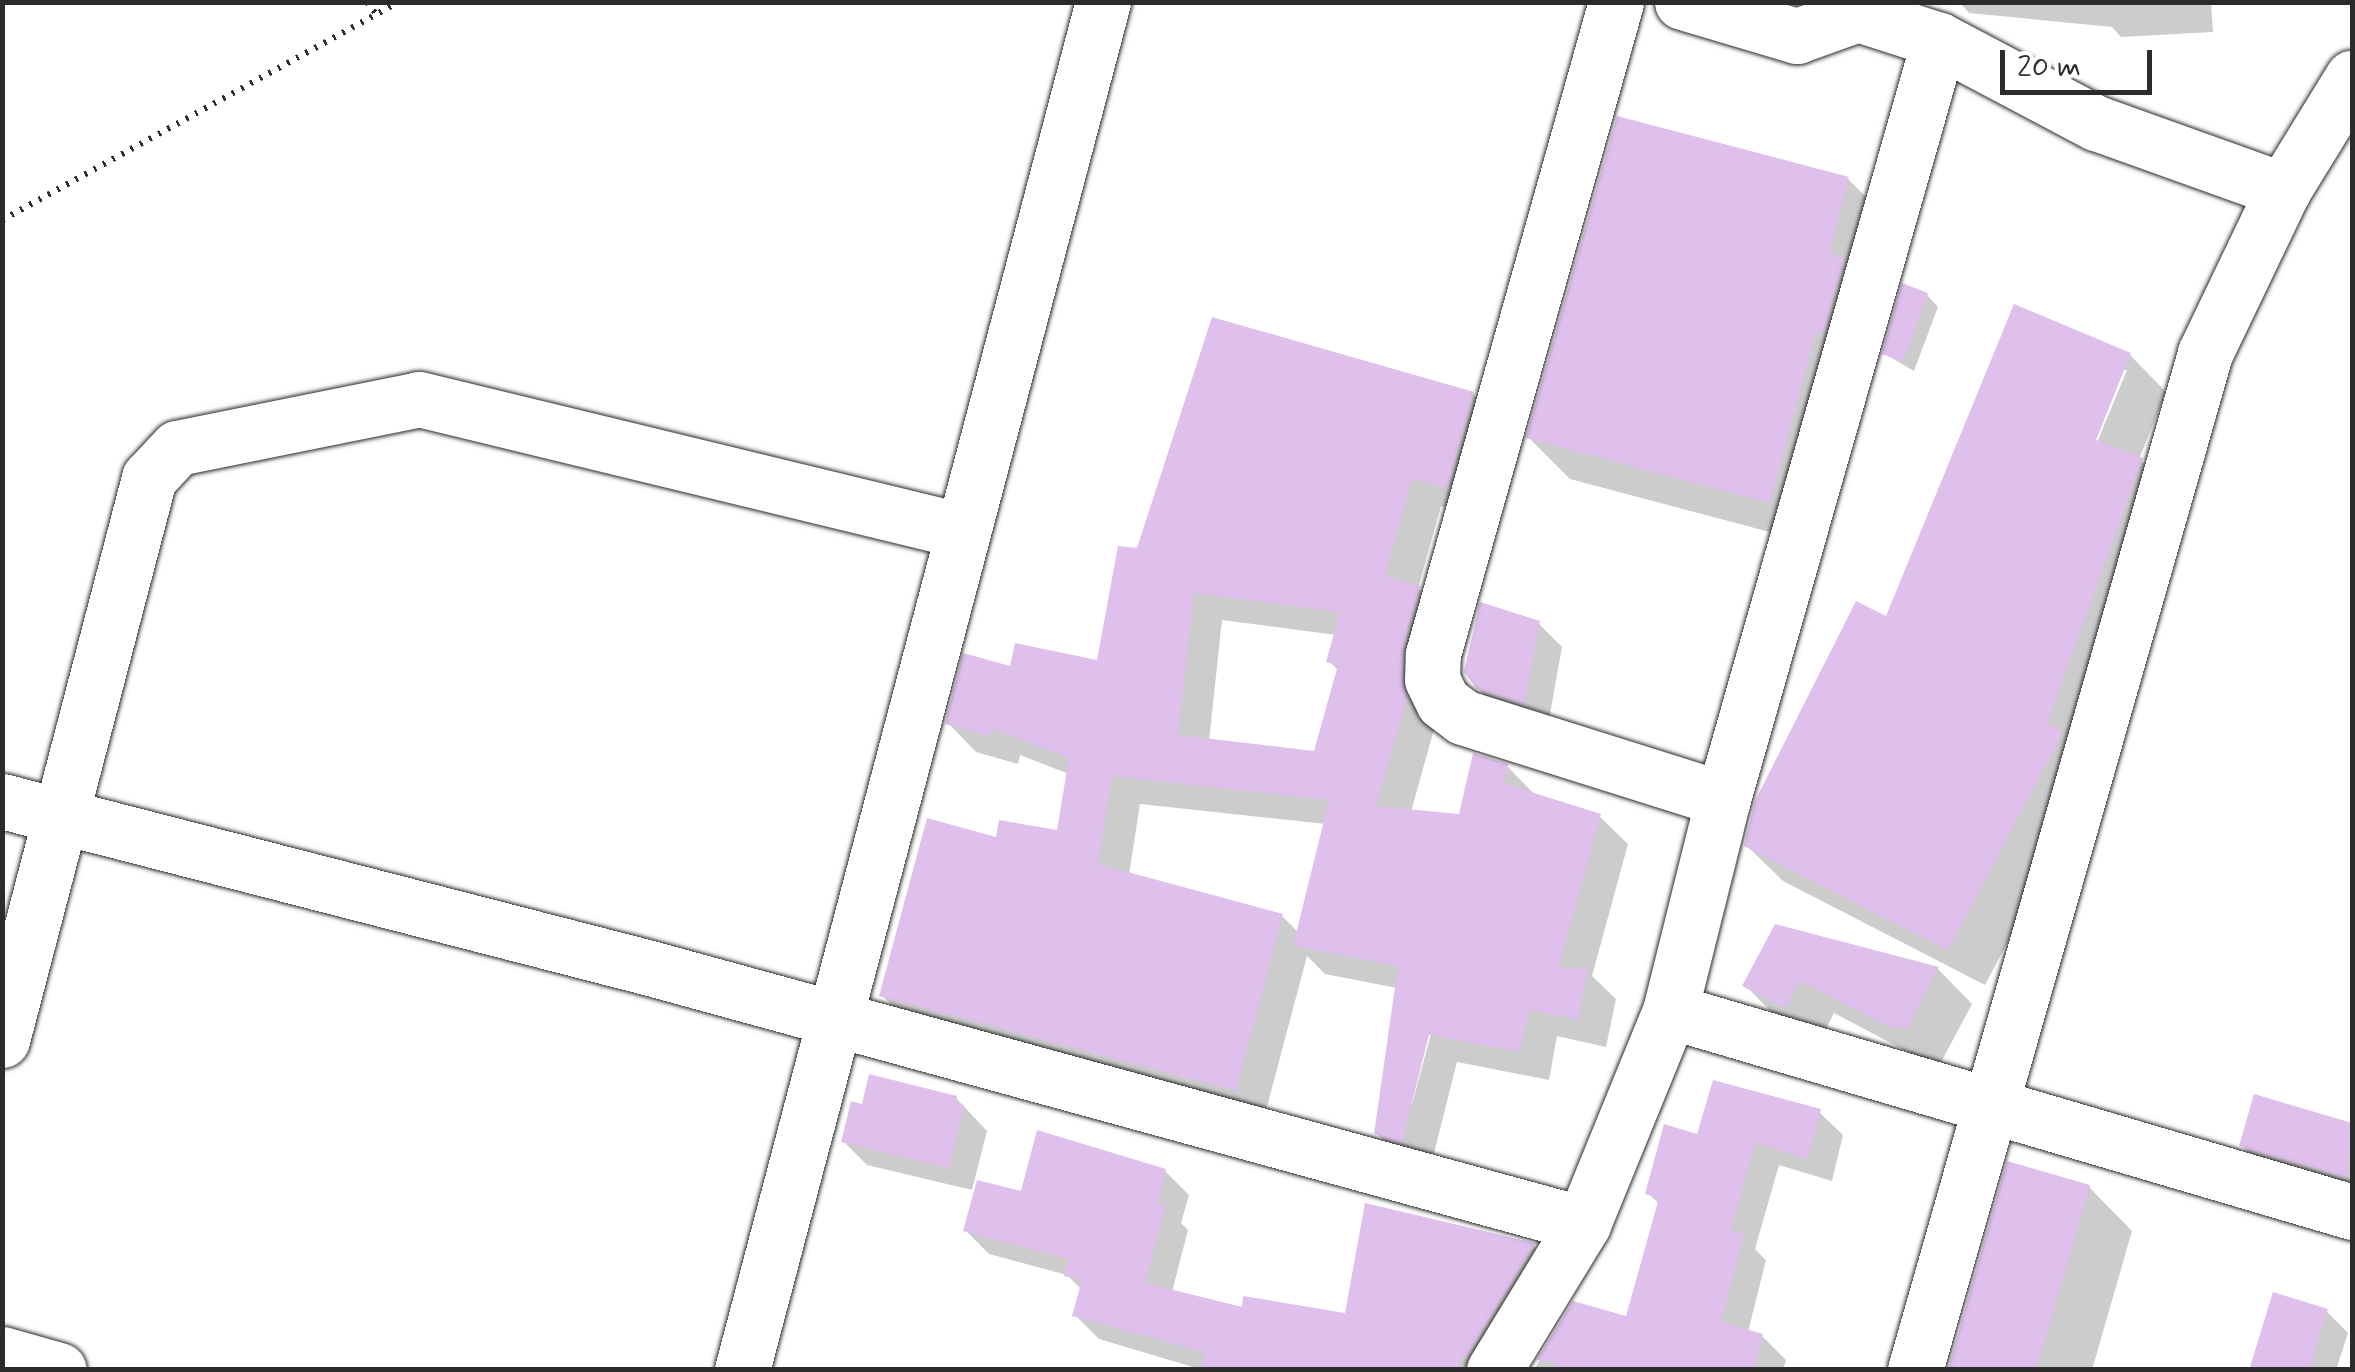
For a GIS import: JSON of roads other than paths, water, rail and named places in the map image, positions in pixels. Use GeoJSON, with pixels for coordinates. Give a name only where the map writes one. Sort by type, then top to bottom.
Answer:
{"type":"FeatureCollection","features":[{"type":"Feature","properties":{"kind":"street"},"geometry":{"type":"LineString","coordinates":[[742,1370],[1102,2]]}},
{"type":"Feature","properties":{"kind":"street"},"geometry":{"type":"LineString","coordinates":[[1616,2],[1432,679],[1443,702],[1463,717],[1722,799]]}},
{"type":"Feature","properties":{"kind":"street"},"geometry":{"type":"LineString","coordinates":[[1682,2],[1797,36],[1858,14],[1938,40],[2096,122],[2283,190]]}},
{"type":"Feature","properties":{"kind":"street"},"geometry":{"type":"LineString","coordinates":[[1494,1370],[1583,1224],[1670,1011],[1722,799],[1938,40]]}},
{"type":"Feature","properties":{"kind":"street"},"geometry":{"type":"LineString","coordinates":[[1915,1370],[2205,353],[2283,190],[2349,89]]}},
{"type":"Feature","properties":{"kind":"street"},"geometry":{"type":"LineString","coordinates":[[2,1040],[150,478],[178,448],[419,399],[963,531]]}},
{"type":"Feature","properties":{"kind":"street"},"geometry":{"type":"LineString","coordinates":[[2,801],[836,1018],[1583,1224]]}},
{"type":"Feature","properties":{"kind":"street"},"geometry":{"type":"LineString","coordinates":[[1670,1011],[1991,1101],[2352,1212]]}},
{"type":"Feature","properties":{"kind":"street"},"geometry":{"type":"LineString","coordinates":[[2,1354],[59,1370]]}}]}
